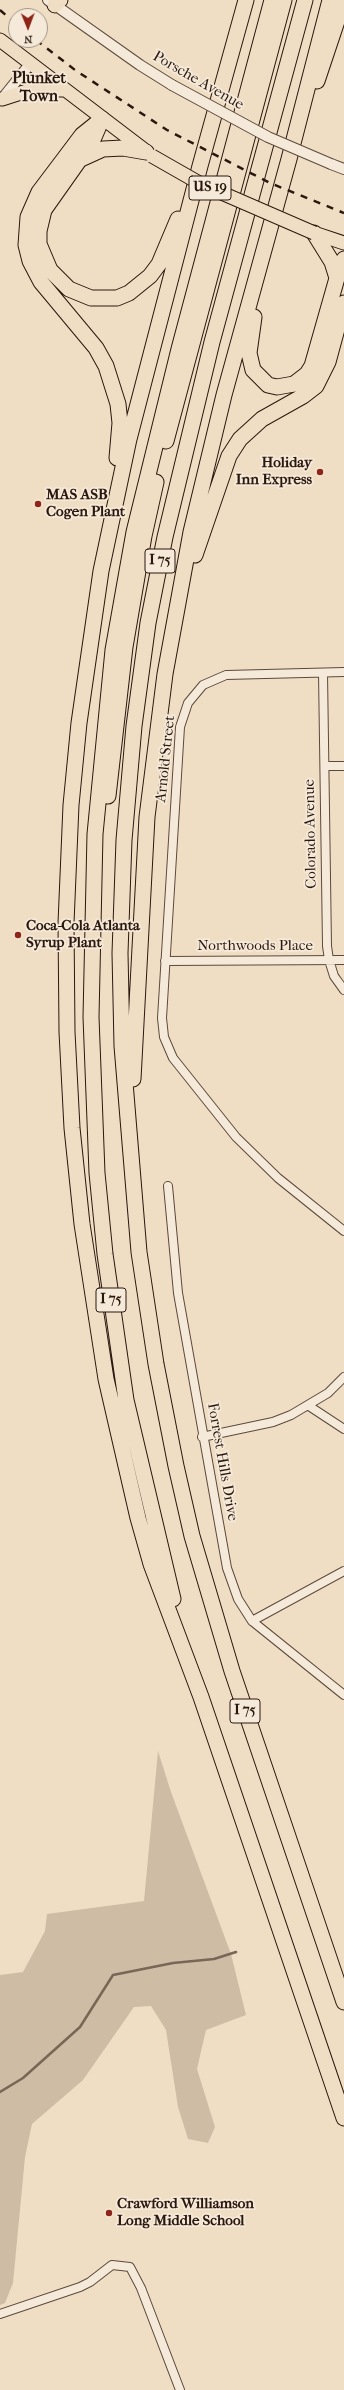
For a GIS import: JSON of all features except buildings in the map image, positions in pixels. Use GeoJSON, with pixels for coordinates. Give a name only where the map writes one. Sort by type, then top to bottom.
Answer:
{"type":"FeatureCollection","features":[{"type":"Feature","properties":{"kind":"highway"},"geometry":{"type":"LineString","coordinates":[[201,1697],[151,1564],[126,1472],[106,1379],[82,1224],[72,1128],[67,1032],[66,938],[71,805],[79,724],[92,630],[111,518],[129,439],[200,166],[246,0]]}},
{"type":"Feature","properties":{"kind":"highway","name":"I 75"},"geometry":{"type":"LineString","coordinates":[[272,0],[179,349],[134,532],[113,650],[105,716],[92,894],[90,1018],[97,1173],[105,1254],[126,1400],[163,1564],[201,1697],[344,2118]]}},
{"type":"Feature","properties":{"kind":"highway"},"geometry":{"type":"LineString","coordinates":[[92,894],[103,871],[117,710],[125,647],[144,536],[160,461],[284,0]]}},
{"type":"Feature","properties":{"kind":"highway","name":"I 75"},"geometry":{"type":"LineString","coordinates":[[305,0],[186,444],[148,623],[134,726],[124,855],[120,953],[122,1038],[139,1252],[165,1415],[192,1536],[232,1671],[344,2002]]}},
{"type":"Feature","properties":{"kind":"highway"},"geometry":{"type":"LineString","coordinates":[[130,1138],[147,817],[165,674],[202,482],[330,0]]}},
{"type":"Feature","properties":{"kind":"highway"},"geometry":{"type":"LineString","coordinates":[[289,159],[344,0]]}},
{"type":"Feature","properties":{"kind":"highway"},"geometry":{"type":"LineString","coordinates":[[102,119],[92,142],[44,210],[39,231],[39,244],[46,263],[59,280],[80,294],[104,299],[129,293],[150,276],[167,248],[200,166]]}},
{"type":"Feature","properties":{"kind":"highway"},"geometry":{"type":"LineString","coordinates":[[102,119],[82,135],[39,192],[31,206],[25,230],[26,245],[35,273],[96,348],[114,386],[120,423],[111,518]]}},
{"type":"Feature","properties":{"kind":"highway"},"geometry":{"type":"LineString","coordinates":[[79,161],[103,149],[123,148],[149,154]]}},
{"type":"Feature","properties":{"kind":"highway"},"geometry":{"type":"LineString","coordinates":[[314,233],[332,262],[337,278]]}},
{"type":"Feature","properties":{"kind":"highway"},"geometry":{"type":"LineString","coordinates":[[266,241],[249,353],[253,370],[268,385],[285,387],[294,384],[307,374],[312,366],[337,278],[344,259]]}},
{"type":"Feature","properties":{"kind":"highway"},"geometry":{"type":"LineString","coordinates":[[176,614],[221,476],[230,456],[240,439],[262,419],[303,396],[316,386],[328,362],[344,302]]}},
{"type":"Feature","properties":{"kind":"main road","name":"US 19"},"geometry":{"type":"LineString","coordinates":[[0,40],[149,154],[201,184],[314,233],[344,243]]}},
{"type":"Feature","properties":{"kind":"main road"},"geometry":{"type":"LineString","coordinates":[[1,101],[30,90],[64,90]]}},
{"type":"Feature","properties":{"kind":"street","name":"Porsche Avenue"},"geometry":{"type":"LineString","coordinates":[[55,1],[140,65],[172,85],[261,133],[344,169]]}},
{"type":"Feature","properties":{"kind":"street"},"geometry":{"type":"LineString","coordinates":[[1,101],[30,64]]}},
{"type":"Feature","properties":{"kind":"street","name":"Arnold Street"},"geometry":{"type":"LineString","coordinates":[[344,672],[226,675],[203,685],[188,703],[180,727],[162,1018],[164,1037],[173,1058],[236,1137],[278,1178],[344,1231]]}},
{"type":"Feature","properties":{"kind":"street","name":"Colorado Avenue"},"geometry":{"type":"LineString","coordinates":[[323,673],[329,960],[334,976],[344,990]]}},
{"type":"Feature","properties":{"kind":"street"},"geometry":{"type":"LineString","coordinates":[[324,766],[344,766]]}},
{"type":"Feature","properties":{"kind":"street","name":"Northwoods Place"},"geometry":{"type":"LineString","coordinates":[[165,961],[344,960]]}},
{"type":"Feature","properties":{"kind":"street","name":"Forrest Hills Drive"},"geometry":{"type":"LineString","coordinates":[[168,1186],[178,1293],[202,1437],[227,1568],[238,1599],[252,1621],[344,1695]]}},
{"type":"Feature","properties":{"kind":"street"},"geometry":{"type":"LineString","coordinates":[[202,1437],[273,1422],[310,1406],[344,1377]]}},
{"type":"Feature","properties":{"kind":"street"},"geometry":{"type":"LineString","coordinates":[[310,1406],[344,1429]]}},
{"type":"Feature","properties":{"kind":"street"},"geometry":{"type":"LineString","coordinates":[[252,1621],[344,1571]]}},
{"type":"Feature","properties":{"kind":"street"},"geometry":{"type":"LineString","coordinates":[[0,2314],[80,2287],[90,2282],[112,2265],[130,2267],[141,2288],[180,2390]]}},
{"type":"Feature","properties":{"kind":"shaded area"},"geometry":{"type":"Polygon","coordinates":[[[158,1751],[171,1792],[231,1954],[246,2015],[206,2030],[197,2069],[215,2127],[208,2143],[188,2139],[178,2107],[166,2030],[151,2006],[134,2007],[83,2080],[32,2124],[25,2157],[13,2283],[5,2303],[0,2305],[0,1975],[23,1972],[45,1931],[47,1914],[144,1901],[158,1751]]]}},
{"type":"Feature","properties":{"kind":"waterway"},"geometry":{"type":"LineString","coordinates":[[0,2092],[23,2078],[80,2027],[113,1975],[173,1963],[214,1959],[236,1952]]}},
{"type":"Feature","properties":{"kind":"railway"},"geometry":{"type":"LineString","coordinates":[[0,10],[8,17]]}},
{"type":"Feature","properties":{"kind":"railway"},"geometry":{"type":"LineString","coordinates":[[46,48],[75,70],[167,130],[270,183],[344,213]]}},
{"type":"Feature","properties":{"kind":"place","name":"Holiday Inn Express"},"geometry":{"type":"Point","coordinates":[320,472]}},
{"type":"Feature","properties":{"kind":"place","name":"MAS ASB Cogen Plant"},"geometry":{"type":"Point","coordinates":[38,504]}},
{"type":"Feature","properties":{"kind":"place","name":"Coca-Cola Atlanta Syrup Plant"},"geometry":{"type":"Point","coordinates":[18,935]}},
{"type":"Feature","properties":{"kind":"place","name":"Crawford Williamson Long Middle School"},"geometry":{"type":"Point","coordinates":[109,2213]}},
{"type":"Feature","properties":{"kind":"district","name":"Plunket Town"},"geometry":{"type":"Point","coordinates":[39,88]}}]}
